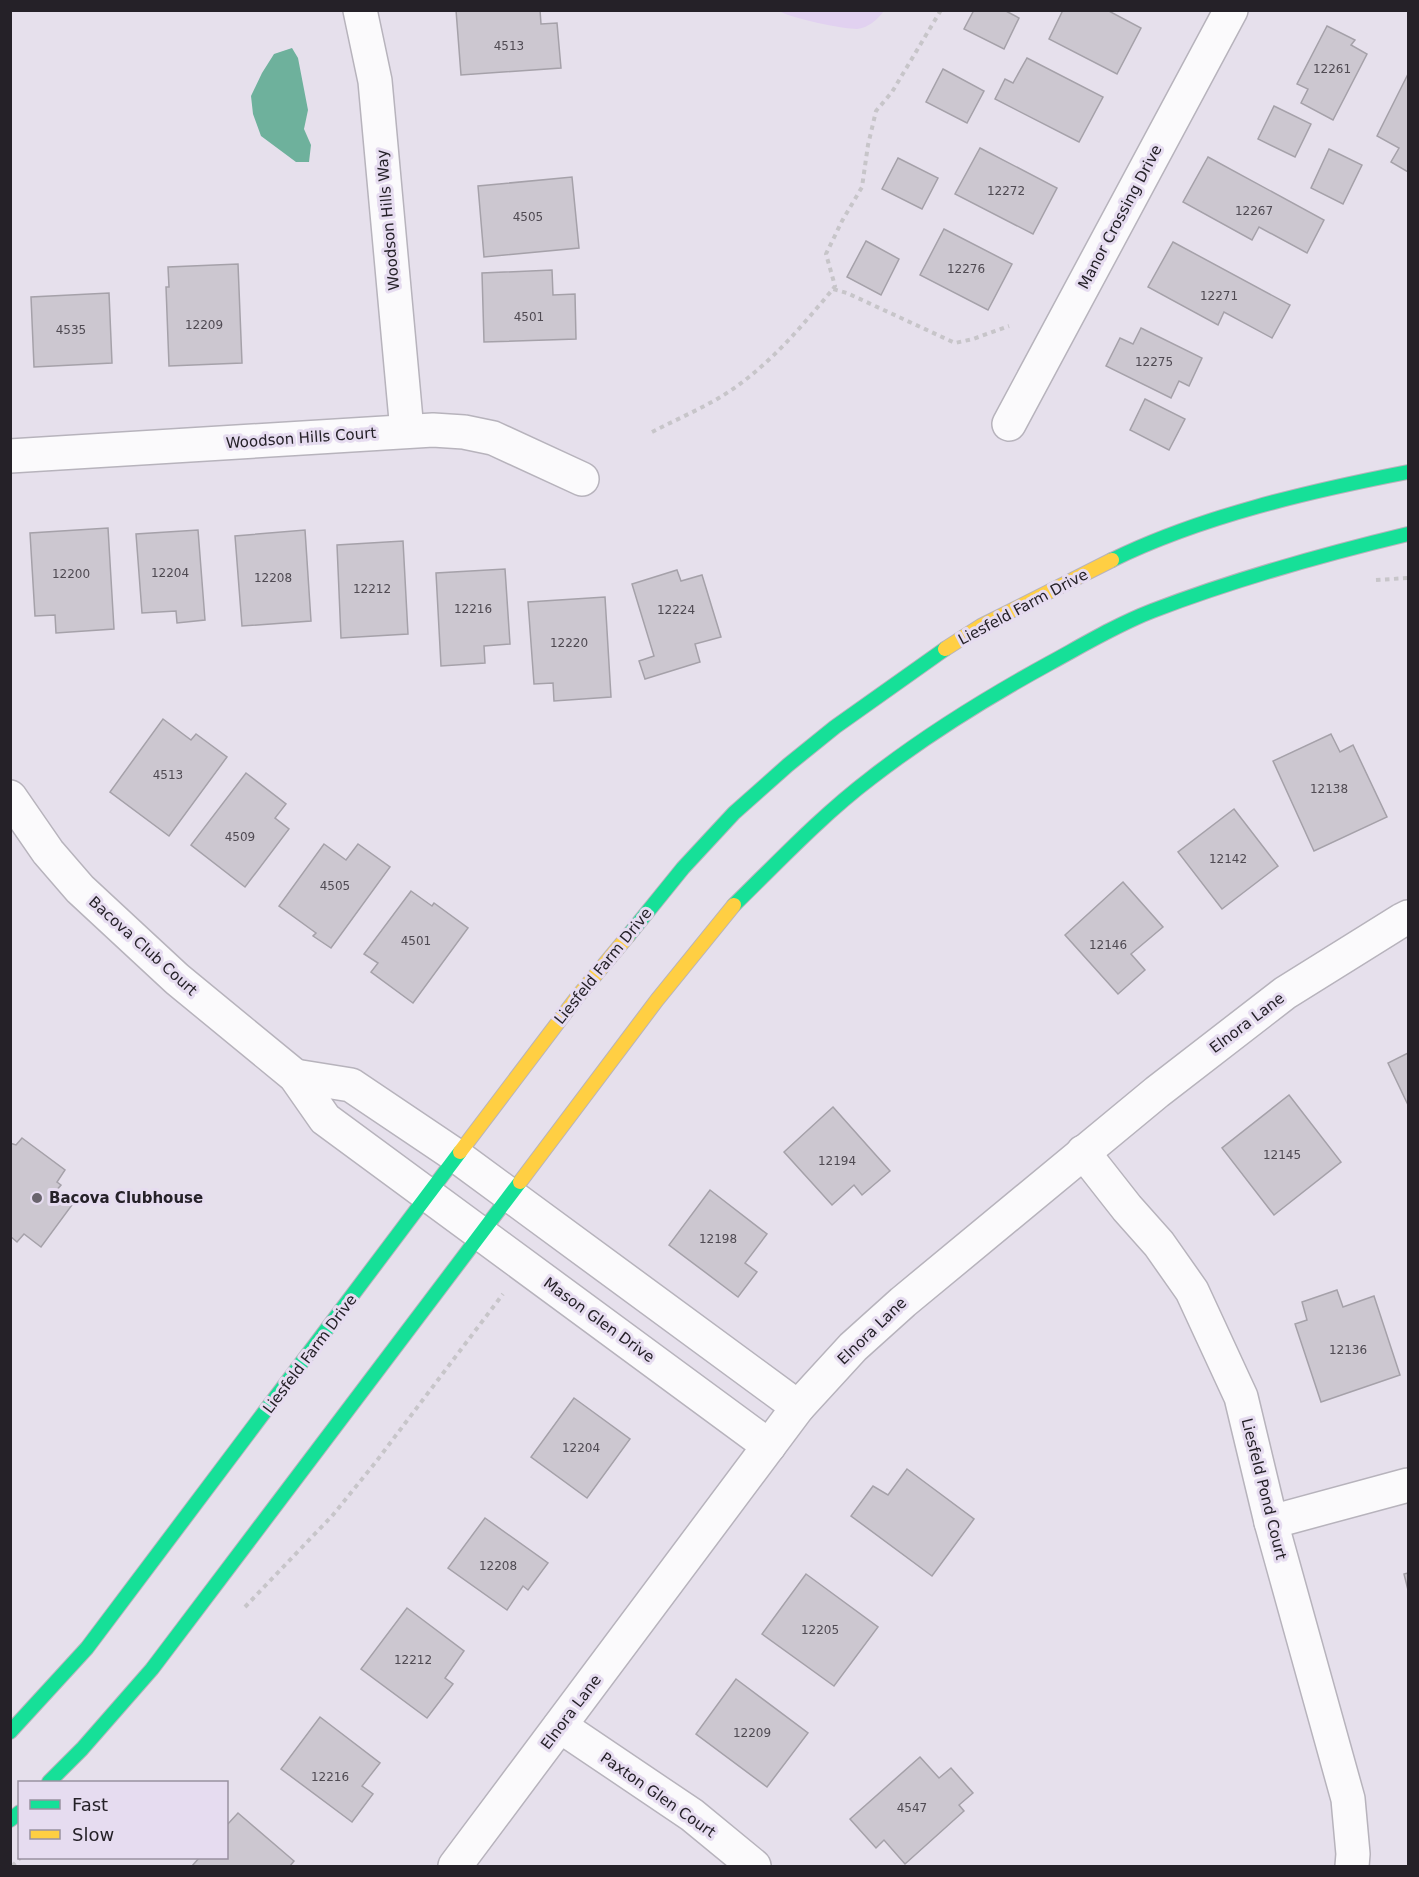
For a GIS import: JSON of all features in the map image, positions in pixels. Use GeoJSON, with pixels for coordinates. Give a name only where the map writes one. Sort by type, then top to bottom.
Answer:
{"type":"FeatureCollection","features":[{"type":"Feature","properties":{"kind":"street","name":"Woodson Hills Way"},"geometry":{"type":"LineString","coordinates":[[360,10],[375,81],[407,431]]}},
{"type":"Feature","properties":{"kind":"street","name":"Manor Crossing Drive"},"geometry":{"type":"LineString","coordinates":[[1009,424],[1231,10]]}},
{"type":"Feature","properties":{"kind":"street","name":"Woodson Hills Court"},"geometry":{"type":"LineString","coordinates":[[10,456],[433,430],[464,432],[494,438],[582,479]]}},
{"type":"Feature","properties":{"kind":"street","name":"Liesfeld Farm Drive"},"geometry":{"type":"LineString","coordinates":[[10,1732],[87,1648],[578,996],[683,868],[734,813],[788,765],[836,727],[911,672],[981,626],[1125,554],[1204,523],[1350,483],[1408,472]]}},
{"type":"Feature","properties":{"kind":"street"},"geometry":{"type":"LineString","coordinates":[[50,1781],[82,1749],[152,1669],[657,1000],[731,908],[825,816],[869,779],[927,736],[983,700],[1100,636],[1150,612],[1265,571],[1408,534]]}},
{"type":"Feature","properties":{"kind":"street","name":"Bacova Club Court"},"geometry":{"type":"LineString","coordinates":[[10,797],[48,852],[80,889],[177,979],[295,1076],[325,1119],[430,1195]]}},
{"type":"Feature","properties":{"kind":"street","name":"Elnora Lane"},"geometry":{"type":"LineString","coordinates":[[455,1866],[798,1407],[853,1347],[903,1302],[1157,1092],[1285,993],[1408,917]]}},
{"type":"Feature","properties":{"kind":"street"},"geometry":{"type":"LineString","coordinates":[[295,1076],[351,1085],[458,1157],[798,1407]]}},
{"type":"Feature","properties":{"kind":"street","name":"Liesfeld Pond Court"},"geometry":{"type":"LineString","coordinates":[[1083,1152],[1159,1244],[1192,1291],[1241,1397],[1271,1522],[1348,1799],[1352,1866]]}},
{"type":"Feature","properties":{"kind":"street","name":"Mason Glen Drive"},"geometry":{"type":"LineString","coordinates":[[430,1195],[769,1446]]}},
{"type":"Feature","properties":{"kind":"street"},"geometry":{"type":"LineString","coordinates":[[1271,1522],[1408,1485]]}},
{"type":"Feature","properties":{"kind":"street","name":"Paxton Glen Court"},"geometry":{"type":"LineString","coordinates":[[560,1726],[692,1815],[754,1866]]}},
{"type":"Feature","properties":{"kind":"path"},"geometry":{"type":"LineString","coordinates":[[652,432],[708,404],[745,381],[783,346],[833,289],[835,286],[826,254],[862,187],[876,111],[892,92],[941,10]]}},
{"type":"Feature","properties":{"kind":"path"},"geometry":{"type":"LineString","coordinates":[[833,289],[847,293],[955,343],[1009,326]]}},
{"type":"Feature","properties":{"kind":"path"},"geometry":{"type":"LineString","coordinates":[[1365,580],[1408,578]]}},
{"type":"Feature","properties":{"kind":"path"},"geometry":{"type":"LineString","coordinates":[[244,1609],[332,1516],[375,1463],[502,1295],[518,1261]]}},
{"type":"Feature","properties":{"kind":"shaded area"},"geometry":{"type":"Polygon","coordinates":[[[779,11],[884,11],[872,23],[857,29],[817,23],[779,11]]]}},
{"type":"Feature","properties":{"kind":"shaded area"},"geometry":{"type":"Polygon","coordinates":[[[292,48],[298,58],[308,110],[304,129],[311,145],[309,162],[296,162],[261,136],[253,114],[251,96],[262,73],[274,54],[292,48]]]}},
{"type":"Feature","properties":{"kind":"building"},"geometry":{"type":"Polygon","coordinates":[[[456,10],[540,10],[541,24],[557,23],[561,68],[461,75],[456,10]]]}},
{"type":"Feature","properties":{"kind":"building"},"geometry":{"type":"Polygon","coordinates":[[[974,10],[1004,10],[1019,18],[1004,49],[964,29],[974,10]]]}},
{"type":"Feature","properties":{"kind":"building"},"geometry":{"type":"Polygon","coordinates":[[[1063,10],[1107,10],[1141,28],[1117,74],[1049,39],[1063,10]]]}},
{"type":"Feature","properties":{"kind":"building"},"geometry":{"type":"Polygon","coordinates":[[[1327,26],[1355,40],[1351,45],[1367,54],[1333,120],[1301,103],[1308,89],[1297,84],[1327,26]]]}},
{"type":"Feature","properties":{"kind":"building"},"geometry":{"type":"Polygon","coordinates":[[[1027,58],[1103,97],[1079,142],[995,99],[1005,79],[1013,83],[1027,58]]]}},
{"type":"Feature","properties":{"kind":"building"},"geometry":{"type":"Polygon","coordinates":[[[943,69],[984,91],[967,123],[926,102],[943,69]]]}},
{"type":"Feature","properties":{"kind":"building"},"geometry":{"type":"Polygon","coordinates":[[[1408,74],[1408,172],[1391,162],[1399,148],[1377,136],[1408,74]]]}},
{"type":"Feature","properties":{"kind":"building"},"geometry":{"type":"Polygon","coordinates":[[[1274,106],[1311,124],[1295,157],[1258,139],[1274,106]]]}},
{"type":"Feature","properties":{"kind":"building"},"geometry":{"type":"Polygon","coordinates":[[[980,148],[1057,188],[1033,234],[955,194],[980,148]]]}},
{"type":"Feature","properties":{"kind":"building"},"geometry":{"type":"Polygon","coordinates":[[[1329,149],[1362,165],[1343,204],[1311,188],[1329,149]]]}},
{"type":"Feature","properties":{"kind":"building"},"geometry":{"type":"Polygon","coordinates":[[[1208,157],[1324,220],[1307,253],[1259,227],[1252,240],[1183,202],[1208,157]]]}},
{"type":"Feature","properties":{"kind":"building"},"geometry":{"type":"Polygon","coordinates":[[[898,158],[938,178],[922,209],[882,189],[898,158]]]}},
{"type":"Feature","properties":{"kind":"building"},"geometry":{"type":"Polygon","coordinates":[[[572,177],[579,248],[484,257],[478,186],[572,177]]]}},
{"type":"Feature","properties":{"kind":"building"},"geometry":{"type":"Polygon","coordinates":[[[944,229],[1012,264],[988,310],[920,275],[944,229]]]}},
{"type":"Feature","properties":{"kind":"building"},"geometry":{"type":"Polygon","coordinates":[[[866,241],[899,259],[881,295],[847,277],[866,241]]]}},
{"type":"Feature","properties":{"kind":"building"},"geometry":{"type":"Polygon","coordinates":[[[1173,242],[1290,305],[1272,338],[1224,312],[1218,325],[1148,287],[1173,242]]]}},
{"type":"Feature","properties":{"kind":"building"},"geometry":{"type":"Polygon","coordinates":[[[238,264],[242,363],[169,366],[166,287],[169,287],[168,267],[238,264]]]}},
{"type":"Feature","properties":{"kind":"building"},"geometry":{"type":"Polygon","coordinates":[[[552,270],[553,295],[575,294],[576,339],[484,342],[482,273],[552,270]]]}},
{"type":"Feature","properties":{"kind":"building"},"geometry":{"type":"Polygon","coordinates":[[[109,293],[112,363],[34,367],[31,297],[109,293]]]}},
{"type":"Feature","properties":{"kind":"building"},"geometry":{"type":"Polygon","coordinates":[[[1141,328],[1202,358],[1189,386],[1179,381],[1171,398],[1106,366],[1120,338],[1133,344],[1141,328]]]}},
{"type":"Feature","properties":{"kind":"building"},"geometry":{"type":"Polygon","coordinates":[[[1145,399],[1185,419],[1169,450],[1130,430],[1145,399]]]}},
{"type":"Feature","properties":{"kind":"building"},"geometry":{"type":"Polygon","coordinates":[[[108,528],[114,629],[56,633],[55,615],[35,616],[30,533],[108,528]]]}},
{"type":"Feature","properties":{"kind":"building"},"geometry":{"type":"Polygon","coordinates":[[[198,530],[205,620],[177,623],[176,611],[142,613],[136,534],[198,530]]]}},
{"type":"Feature","properties":{"kind":"building"},"geometry":{"type":"Polygon","coordinates":[[[305,530],[311,621],[242,626],[235,536],[305,530]]]}},
{"type":"Feature","properties":{"kind":"building"},"geometry":{"type":"Polygon","coordinates":[[[403,541],[408,634],[341,638],[337,545],[403,541]]]}},
{"type":"Feature","properties":{"kind":"building"},"geometry":{"type":"Polygon","coordinates":[[[505,569],[510,644],[484,646],[485,663],[441,666],[436,573],[505,569]]]}},
{"type":"Feature","properties":{"kind":"building"},"geometry":{"type":"Polygon","coordinates":[[[677,570],[681,581],[702,575],[721,637],[695,644],[700,662],[645,679],[639,661],[654,656],[632,584],[677,570]]]}},
{"type":"Feature","properties":{"kind":"building"},"geometry":{"type":"Polygon","coordinates":[[[605,597],[611,697],[554,701],[553,683],[534,684],[528,602],[605,597]]]}},
{"type":"Feature","properties":{"kind":"building"},"geometry":{"type":"Polygon","coordinates":[[[163,719],[191,740],[196,734],[227,757],[169,836],[110,792],[163,719]]]}},
{"type":"Feature","properties":{"kind":"building"},"geometry":{"type":"Polygon","coordinates":[[[1331,734],[1340,752],[1353,745],[1387,817],[1314,851],[1273,761],[1331,734]]]}},
{"type":"Feature","properties":{"kind":"building"},"geometry":{"type":"Polygon","coordinates":[[[246,773],[286,804],[275,818],[289,829],[245,887],[191,845],[246,773]]]}},
{"type":"Feature","properties":{"kind":"building"},"geometry":{"type":"Polygon","coordinates":[[[1234,809],[1278,866],[1222,909],[1178,852],[1234,809]]]}},
{"type":"Feature","properties":{"kind":"building"},"geometry":{"type":"Polygon","coordinates":[[[324,844],[346,860],[358,844],[390,867],[331,948],[313,936],[316,933],[279,906],[324,844]]]}},
{"type":"Feature","properties":{"kind":"building"},"geometry":{"type":"Polygon","coordinates":[[[1123,882],[1163,927],[1131,954],[1145,970],[1118,994],[1065,935],[1123,882]]]}},
{"type":"Feature","properties":{"kind":"building"},"geometry":{"type":"Polygon","coordinates":[[[411,891],[432,906],[434,903],[468,928],[413,1003],[371,972],[378,963],[364,954],[411,891]]]}},
{"type":"Feature","properties":{"kind":"building"},"geometry":{"type":"Polygon","coordinates":[[[1408,1053],[1408,1105],[1388,1063],[1408,1053]]]}},
{"type":"Feature","properties":{"kind":"building"},"geometry":{"type":"Polygon","coordinates":[[[1289,1095],[1341,1162],[1274,1215],[1222,1148],[1289,1095]]]}},
{"type":"Feature","properties":{"kind":"building"},"geometry":{"type":"Polygon","coordinates":[[[833,1107],[890,1171],[862,1195],[854,1185],[832,1205],[784,1152],[833,1107]]]}},
{"type":"Feature","properties":{"kind":"building","name":"Bacova Clubhouse"},"geometry":{"type":"Polygon","coordinates":[[[22,1138],[65,1170],[57,1182],[61,1185],[55,1192],[72,1205],[41,1247],[24,1234],[17,1242],[10,1236],[10,1143],[16,1145],[22,1138]]]}},
{"type":"Feature","properties":{"kind":"building"},"geometry":{"type":"Polygon","coordinates":[[[710,1190],[767,1234],[745,1263],[757,1272],[738,1297],[669,1245],[710,1190]]]}},
{"type":"Feature","properties":{"kind":"building"},"geometry":{"type":"Polygon","coordinates":[[[1337,1290],[1343,1307],[1374,1296],[1400,1375],[1321,1402],[1295,1324],[1307,1320],[1302,1302],[1337,1290]]]}},
{"type":"Feature","properties":{"kind":"building"},"geometry":{"type":"Polygon","coordinates":[[[574,1398],[630,1439],[587,1498],[531,1457],[574,1398]]]}},
{"type":"Feature","properties":{"kind":"building"},"geometry":{"type":"Polygon","coordinates":[[[907,1469],[974,1519],[932,1576],[851,1516],[873,1486],[888,1495],[907,1469]]]}},
{"type":"Feature","properties":{"kind":"building"},"geometry":{"type":"Polygon","coordinates":[[[485,1518],[548,1563],[528,1590],[523,1586],[507,1610],[448,1568],[485,1518]]]}},
{"type":"Feature","properties":{"kind":"building"},"geometry":{"type":"Polygon","coordinates":[[[1408,1573],[1408,1590],[1404,1574],[1408,1573]]]}},
{"type":"Feature","properties":{"kind":"building"},"geometry":{"type":"Polygon","coordinates":[[[806,1574],[878,1627],[834,1686],[762,1634],[806,1574]]]}},
{"type":"Feature","properties":{"kind":"building"},"geometry":{"type":"Polygon","coordinates":[[[407,1608],[464,1651],[445,1678],[453,1684],[427,1718],[361,1669],[407,1608]]]}},
{"type":"Feature","properties":{"kind":"building"},"geometry":{"type":"Polygon","coordinates":[[[736,1679],[808,1733],[767,1787],[696,1734],[736,1679]]]}},
{"type":"Feature","properties":{"kind":"building"},"geometry":{"type":"Polygon","coordinates":[[[320,1717],[380,1763],[362,1786],[373,1794],[352,1822],[281,1769],[320,1717]]]}},
{"type":"Feature","properties":{"kind":"building"},"geometry":{"type":"Polygon","coordinates":[[[920,1757],[939,1778],[951,1768],[973,1793],[959,1805],[964,1811],[905,1864],[884,1840],[876,1848],[850,1819],[920,1757]]]}},
{"type":"Feature","properties":{"kind":"building"},"geometry":{"type":"Polygon","coordinates":[[[238,1813],[294,1861],[290,1866],[192,1866],[198,1859],[228,1859],[228,1824],[238,1813]]]}},
{"type":"Feature","properties":{"kind":"traffic: fast"},"geometry":{"type":"LineString","coordinates":[[1112,560],[1182,530],[1219,518],[1295,497],[1408,472]]}},
{"type":"Feature","properties":{"kind":"traffic: fast"},"geometry":{"type":"LineString","coordinates":[[734,905],[817,824],[893,762],[936,731],[981,703],[1087,642],[1139,617],[1215,588],[1311,559],[1408,534]]}},
{"type":"Feature","properties":{"kind":"traffic: fast"},"geometry":{"type":"LineString","coordinates":[[628,936],[683,868],[734,813],[835,727],[945,649]]}},
{"type":"Feature","properties":{"kind":"traffic: fast"},"geometry":{"type":"LineString","coordinates":[[10,1732],[87,1648],[460,1152]]}},
{"type":"Feature","properties":{"kind":"traffic: fast"},"geometry":{"type":"LineString","coordinates":[[50,1781],[82,1749],[152,1669],[520,1182]]}},
{"type":"Feature","properties":{"kind":"traffic: fast"},"geometry":{"type":"LineString","coordinates":[[10,1820],[18,1814]]}},
{"type":"Feature","properties":{"kind":"traffic: slow"},"geometry":{"type":"LineString","coordinates":[[945,649],[981,626],[1112,560]]}},
{"type":"Feature","properties":{"kind":"traffic: slow"},"geometry":{"type":"LineString","coordinates":[[520,1182],[657,1000],[734,905]]}},
{"type":"Feature","properties":{"kind":"traffic: slow"},"geometry":{"type":"LineString","coordinates":[[460,1152],[578,996],[628,936]]}},
{"type":"Feature","properties":{"kind":"place","name":"Bacova Clubhouse"},"geometry":{"type":"Point","coordinates":[37,1198]}}]}
